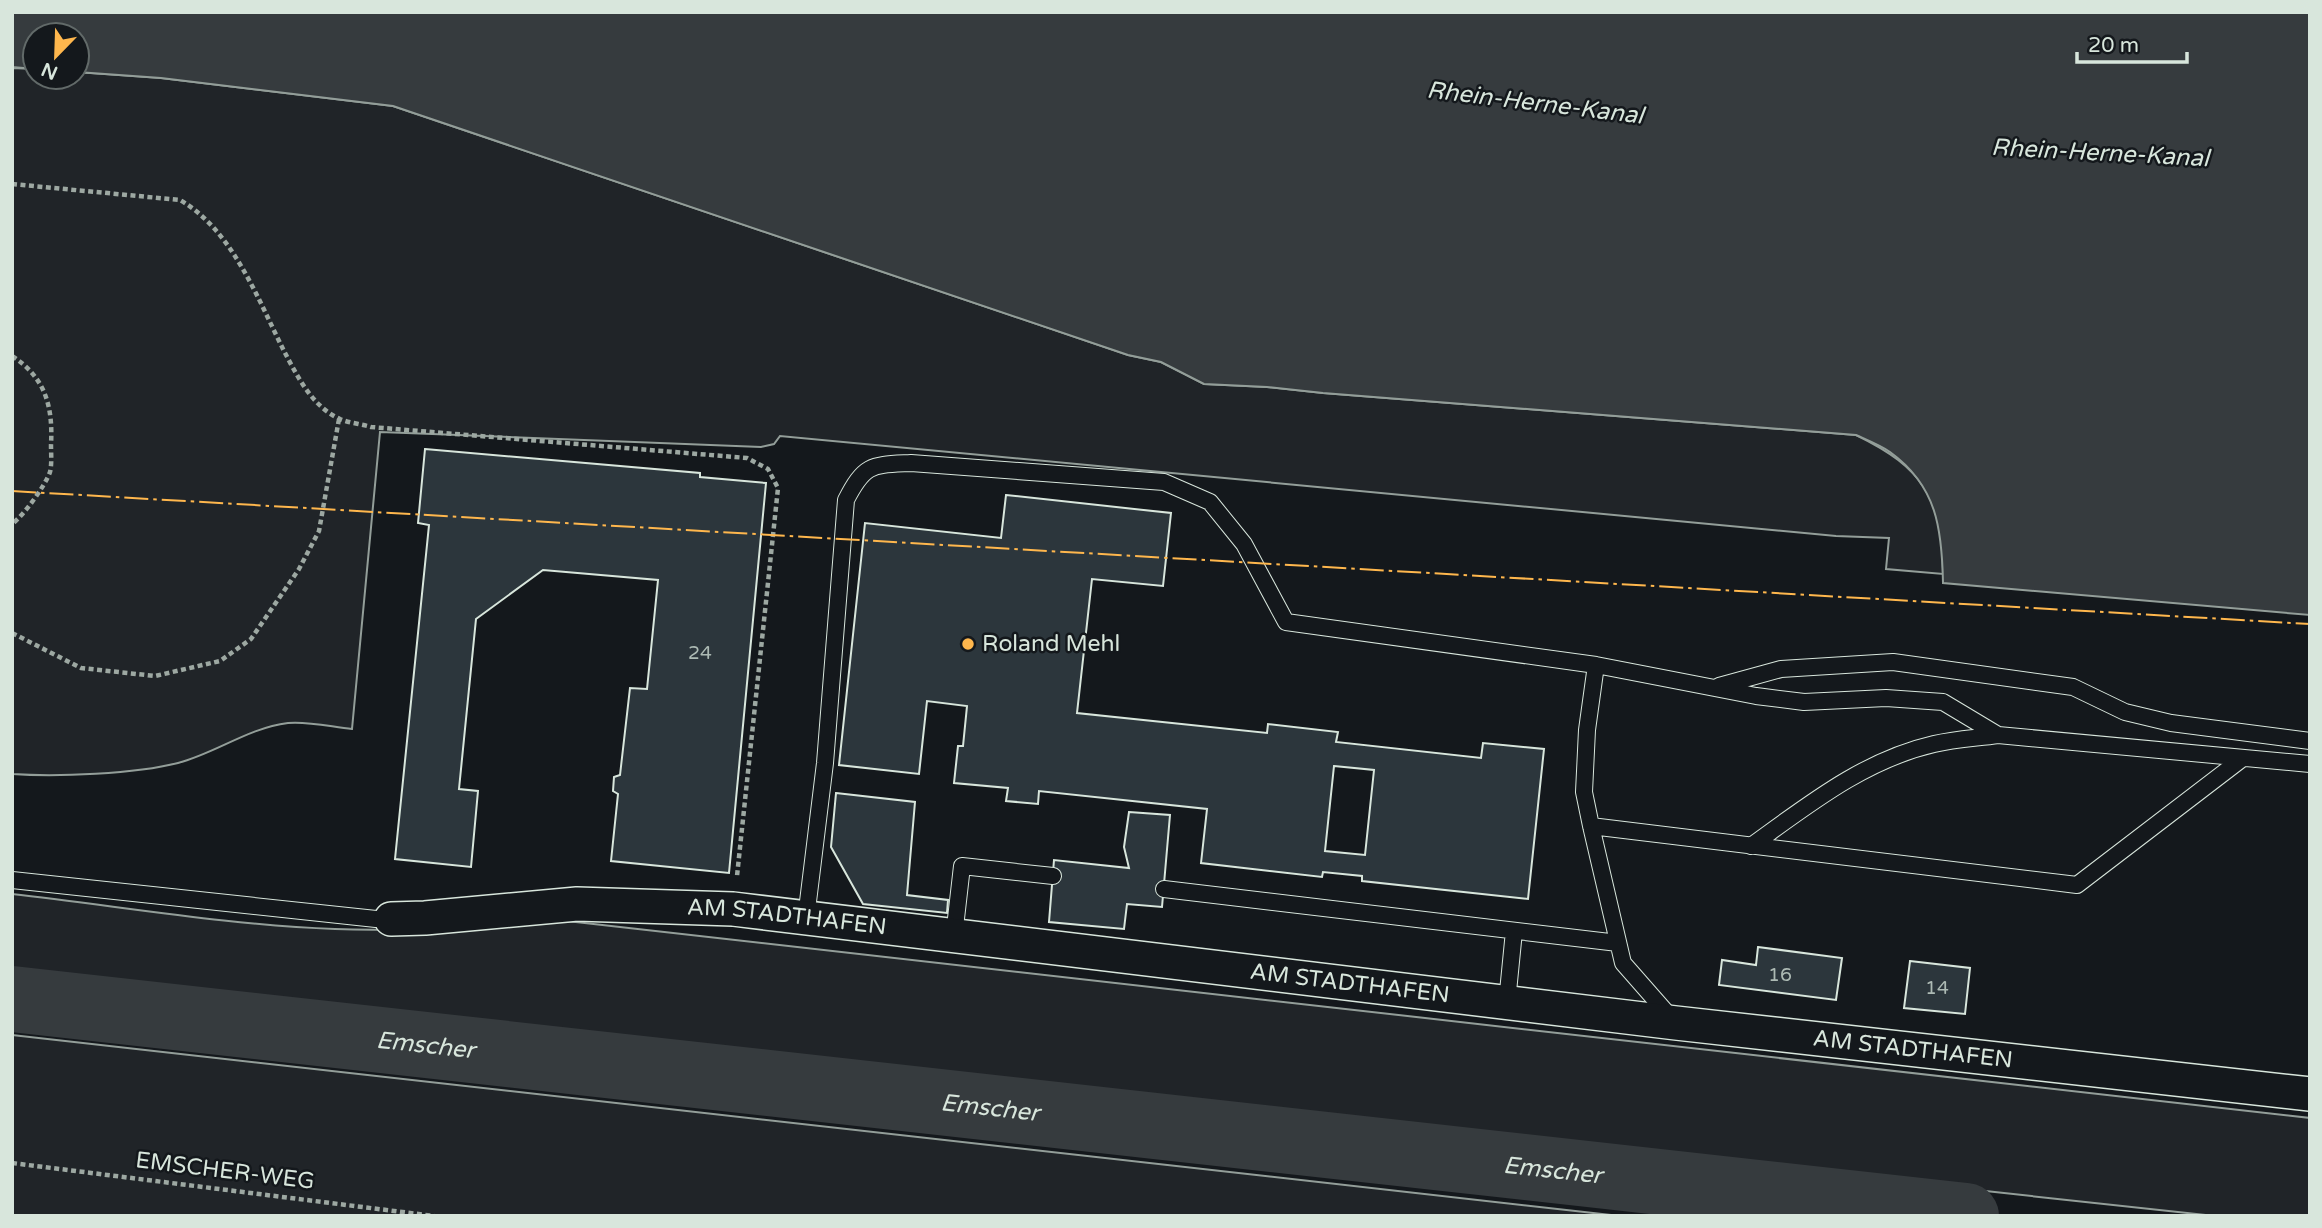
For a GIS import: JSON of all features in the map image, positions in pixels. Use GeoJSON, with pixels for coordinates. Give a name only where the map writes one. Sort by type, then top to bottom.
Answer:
{"type":"FeatureCollection","features":[{"type":"Feature","properties":{"kind":"street","name":"AM STADTHAFEN"},"geometry":{"type":"LineString","coordinates":[[391,919],[577,904],[733,909],[1676,1023],[2310,1094]]}},
{"type":"Feature","properties":{"kind":"lane"},"geometry":{"type":"LineString","coordinates":[[806,918],[825,763],[846,500],[856,481],[872,466],[911,463],[1164,482],[1210,502],[1244,544],[1286,622],[1596,665],[1713,688],[1804,702],[1886,698],[1943,702],[1998,735]]}},
{"type":"Feature","properties":{"kind":"lane"},"geometry":{"type":"LineString","coordinates":[[1713,688],[1781,669],[1893,662],[2073,687],[2125,712],[2171,723],[2310,741]]}},
{"type":"Feature","properties":{"kind":"lane"},"geometry":{"type":"LineString","coordinates":[[1596,665],[1587,730],[1584,792],[1591,826],[1623,964],[1676,1023]]}},
{"type":"Feature","properties":{"kind":"lane"},"geometry":{"type":"LineString","coordinates":[[1751,846],[1827,792],[1876,764],[1934,744],[1998,735],[2310,764]]}},
{"type":"Feature","properties":{"kind":"lane"},"geometry":{"type":"LineString","coordinates":[[1591,826],[2077,885],[2243,758]]}},
{"type":"Feature","properties":{"kind":"lane"},"geometry":{"type":"LineString","coordinates":[[954,936],[962,866],[1053,876]]}},
{"type":"Feature","properties":{"kind":"lane"},"geometry":{"type":"LineString","coordinates":[[12,880],[391,919]]}},
{"type":"Feature","properties":{"kind":"lane"},"geometry":{"type":"LineString","coordinates":[[1164,889],[1618,943]]}},
{"type":"Feature","properties":{"kind":"lane"},"geometry":{"type":"LineString","coordinates":[[1507,1002],[1514,931]]}},
{"type":"Feature","properties":{"kind":"path"},"geometry":{"type":"LineString","coordinates":[[12,184],[180,200],[197,209],[218,232],[247,277],[296,373],[315,400],[339,419],[371,427],[747,458],[768,469],[778,488],[733,909]]}},
{"type":"Feature","properties":{"kind":"path"},"geometry":{"type":"LineString","coordinates":[[12,356],[26,365],[46,394],[52,421],[50,471],[23,516],[12,524]]}},
{"type":"Feature","properties":{"kind":"path"},"geometry":{"type":"LineString","coordinates":[[12,633],[81,668],[155,676],[220,662],[251,639],[299,569],[319,531],[339,419]]}},
{"type":"Feature","properties":{"kind":"path","name":"EMSCHER-WEG"},"geometry":{"type":"LineString","coordinates":[[12,1163],[433,1216]]}},
{"type":"Feature","properties":{"kind":"shaded area"},"geometry":{"type":"Polygon","coordinates":[[[12,68],[21,68],[21,91],[91,91],[91,73],[161,78],[393,106],[1128,355],[1161,362],[1204,384],[1856,435],[1898,460],[1925,488],[1939,525],[1942,548],[1943,574],[1886,569],[1889,538],[1836,536],[780,436],[774,444],[761,447],[380,432],[352,729],[312,723],[288,723],[259,730],[192,759],[160,767],[96,774],[12,774],[12,68]]]}},
{"type":"Feature","properties":{"kind":"shaded area"},"geometry":{"type":"Polygon","coordinates":[[[12,894],[214,919],[335,929],[419,929],[558,920],[2310,1118],[2310,1216],[2215,1216],[12,977],[12,894]]]}},
{"type":"Feature","properties":{"kind":"shaded area"},"geometry":{"type":"Polygon","coordinates":[[[12,1035],[1620,1216],[12,1216],[12,1035]]]}},
{"type":"Feature","properties":{"kind":"water","name":"Rhein-Herne-Kanal"},"geometry":{"type":"Polygon","coordinates":[[[12,12],[2310,12],[2310,615],[1943,583],[1938,527],[1927,494],[1906,465],[1890,452],[1856,435],[1204,384],[1161,362],[1128,355],[393,106],[161,78],[91,73],[91,21],[21,21],[21,68],[12,67],[12,12]]]}},
{"type":"Feature","properties":{"kind":"building"},"geometry":{"type":"Polygon","coordinates":[[[425,449],[700,473],[700,477],[766,483],[729,873],[611,861],[618,794],[613,791],[614,777],[620,775],[630,688],[647,689],[658,580],[543,570],[476,619],[459,789],[478,791],[471,867],[395,859],[429,525],[418,523],[425,449]]]}},
{"type":"Feature","properties":{"kind":"building","name":"Roland Mehl"},"geometry":{"type":"Polygon","coordinates":[[[1006,495],[1171,513],[1163,586],[1092,579],[1077,713],[1267,733],[1268,724],[1338,732],[1336,742],[1481,758],[1483,743],[1544,749],[1528,899],[1362,881],[1362,876],[1323,872],[1322,877],[1201,863],[1207,809],[1039,791],[1038,804],[1006,801],[1008,788],[954,783],[958,746],[963,746],[967,706],[927,701],[919,774],[839,765],[865,523],[1001,538],[1006,495]],[[1334,766],[1325,851],[1365,855],[1374,770],[1334,766]]]}},
{"type":"Feature","properties":{"kind":"building"},"geometry":{"type":"Polygon","coordinates":[[[836,793],[915,802],[907,895],[948,900],[947,913],[863,904],[831,847],[836,793]]]}},
{"type":"Feature","properties":{"kind":"building"},"geometry":{"type":"Polygon","coordinates":[[[1129,812],[1170,815],[1162,907],[1127,904],[1124,929],[1049,922],[1054,860],[1129,868],[1124,847],[1129,812]]]}},
{"type":"Feature","properties":{"kind":"building"},"geometry":{"type":"Polygon","coordinates":[[[1758,947],[1842,958],[1836,1000],[1719,985],[1722,960],[1756,965],[1758,947]]]}},
{"type":"Feature","properties":{"kind":"building"},"geometry":{"type":"Polygon","coordinates":[[[1910,961],[1970,968],[1965,1014],[1904,1008],[1910,961]]]}},
{"type":"Feature","properties":{"kind":"waterway","name":"Emscher"},"geometry":{"type":"LineString","coordinates":[[12,999],[1966,1216]]}},
{"type":"Feature","properties":{"kind":"power"},"geometry":{"type":"LineString","coordinates":[[12,491],[2310,624]]}},
{"type":"Feature","properties":{"kind":"place","name":"Roland Mehl"},"geometry":{"type":"Point","coordinates":[968,644]}}]}
